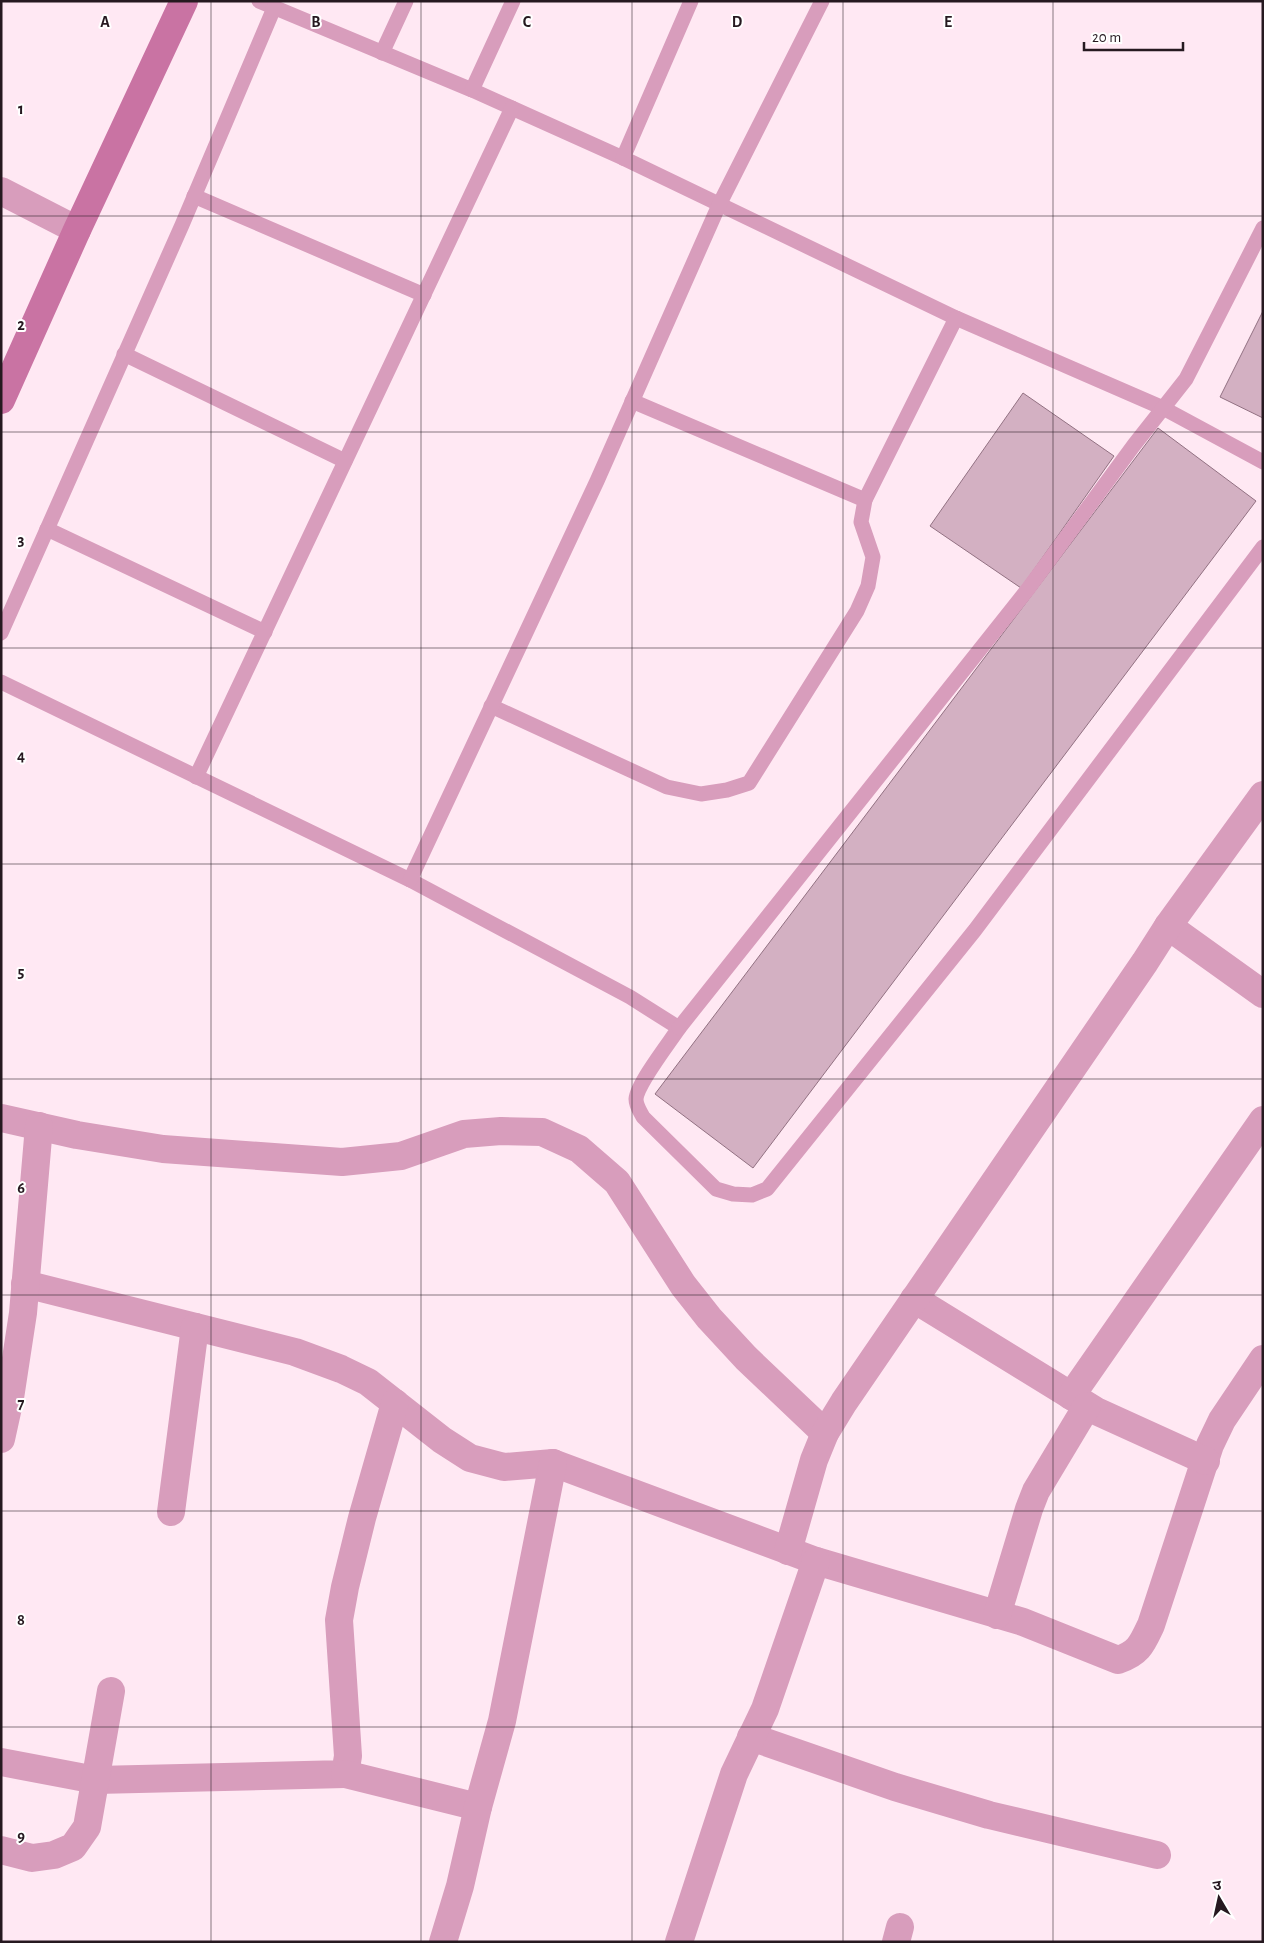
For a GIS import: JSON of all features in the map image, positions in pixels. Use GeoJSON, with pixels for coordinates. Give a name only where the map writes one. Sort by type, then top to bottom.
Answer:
{"type":"FeatureCollection","features":[{"type":"Feature","properties":{"kind":"street"},"geometry":{"type":"LineString","coordinates":[[1,400],[77,230],[184,1]]}},
{"type":"Feature","properties":{"kind":"street"},"geometry":{"type":"LineString","coordinates":[[1,191],[77,230]]}},
{"type":"Feature","properties":{"kind":"street"},"geometry":{"type":"LineString","coordinates":[[788,1551],[814,1460],[826,1433],[876,1353],[1146,962],[1168,926],[1263,795]]}},
{"type":"Feature","properties":{"kind":"street"},"geometry":{"type":"LineString","coordinates":[[1168,926],[1263,994]]}},
{"type":"Feature","properties":{"kind":"street"},"geometry":{"type":"LineString","coordinates":[[1,1118],[164,1149],[342,1162],[401,1156],[464,1134],[501,1131],[542,1132],[579,1149],[618,1182],[684,1285],[710,1318],[746,1358],[826,1433]]}},
{"type":"Feature","properties":{"kind":"street"},"geometry":{"type":"LineString","coordinates":[[997,1615],[1032,1500],[1079,1401],[1263,1120]]}},
{"type":"Feature","properties":{"kind":"street"},"geometry":{"type":"LineString","coordinates":[[1,1439],[23,1313],[39,1126]]}},
{"type":"Feature","properties":{"kind":"street"},"geometry":{"type":"LineString","coordinates":[[26,1284],[295,1352],[341,1369],[368,1382],[442,1440],[470,1458],[504,1467],[553,1463],[816,1562],[1023,1622],[1118,1660],[1131,1655],[1142,1644],[1151,1624],[1210,1445],[1222,1420],[1263,1359]]}},
{"type":"Feature","properties":{"kind":"street"},"geometry":{"type":"LineString","coordinates":[[914,1299],[1079,1401],[1123,1425],[1206,1461]]}},
{"type":"Feature","properties":{"kind":"street"},"geometry":{"type":"LineString","coordinates":[[171,1512],[195,1327]]}},
{"type":"Feature","properties":{"kind":"street"},"geometry":{"type":"LineString","coordinates":[[345,1774],[348,1756],[339,1620],[345,1586],[362,1518],[395,1403]]}},
{"type":"Feature","properties":{"kind":"street"},"geometry":{"type":"LineString","coordinates":[[443,1942],[460,1886],[478,1806],[502,1721],[553,1463]]}},
{"type":"Feature","properties":{"kind":"street"},"geometry":{"type":"LineString","coordinates":[[679,1942],[734,1774],[764,1709],[816,1562]]}},
{"type":"Feature","properties":{"kind":"street"},"geometry":{"type":"LineString","coordinates":[[1,1850],[32,1858],[54,1855],[73,1846],[87,1827],[111,1691]]}},
{"type":"Feature","properties":{"kind":"street"},"geometry":{"type":"LineString","coordinates":[[750,1737],[895,1787],[989,1815],[1157,1855]]}},
{"type":"Feature","properties":{"kind":"street"},"geometry":{"type":"LineString","coordinates":[[1,1762],[96,1780],[345,1774],[478,1806]]}},
{"type":"Feature","properties":{"kind":"lane"},"geometry":{"type":"LineString","coordinates":[[259,1],[472,90],[623,158],[956,318],[1163,408],[1263,462]]}},
{"type":"Feature","properties":{"kind":"lane"},"geometry":{"type":"LineString","coordinates":[[382,53],[406,1]]}},
{"type":"Feature","properties":{"kind":"lane"},"geometry":{"type":"LineString","coordinates":[[472,90],[512,1]]}},
{"type":"Feature","properties":{"kind":"lane"},"geometry":{"type":"LineString","coordinates":[[623,158],[691,1]]}},
{"type":"Feature","properties":{"kind":"lane"},"geometry":{"type":"LineString","coordinates":[[410,880],[597,482],[719,205],[822,1]]}},
{"type":"Feature","properties":{"kind":"lane"},"geometry":{"type":"LineString","coordinates":[[1,633],[194,196],[274,8]]}},
{"type":"Feature","properties":{"kind":"lane"},"geometry":{"type":"LineString","coordinates":[[196,777],[512,108]]}},
{"type":"Feature","properties":{"kind":"lane"},"geometry":{"type":"LineString","coordinates":[[194,196],[424,295]]}},
{"type":"Feature","properties":{"kind":"lane"},"geometry":{"type":"LineString","coordinates":[[1263,228],[1186,379],[1022,597],[678,1028],[641,1086],[636,1097],[637,1106],[643,1116],[716,1189],[733,1194],[752,1195],[767,1189],[975,930],[1263,547]]}},
{"type":"Feature","properties":{"kind":"lane"},"geometry":{"type":"LineString","coordinates":[[492,706],[667,788],[701,794],[727,790],[749,783],[857,611],[868,586],[873,557],[861,522],[865,500],[956,318]]}},
{"type":"Feature","properties":{"kind":"lane"},"geometry":{"type":"LineString","coordinates":[[124,354],[346,461]]}},
{"type":"Feature","properties":{"kind":"lane"},"geometry":{"type":"LineString","coordinates":[[632,401],[865,500]]}},
{"type":"Feature","properties":{"kind":"lane"},"geometry":{"type":"LineString","coordinates":[[47,529],[265,632]]}},
{"type":"Feature","properties":{"kind":"lane"},"geometry":{"type":"LineString","coordinates":[[1,682],[410,880],[630,997],[678,1028]]}},
{"type":"Feature","properties":{"kind":"building"},"geometry":{"type":"Polygon","coordinates":[[[1263,311],[1263,418],[1220,397],[1263,311]]]}},
{"type":"Feature","properties":{"kind":"building"},"geometry":{"type":"Polygon","coordinates":[[[1023,393],[1114,456],[1021,588],[930,526],[1023,393]]]}},
{"type":"Feature","properties":{"kind":"building"},"geometry":{"type":"Polygon","coordinates":[[[1158,428],[1256,501],[753,1168],[655,1094],[1158,428]]]}}]}
